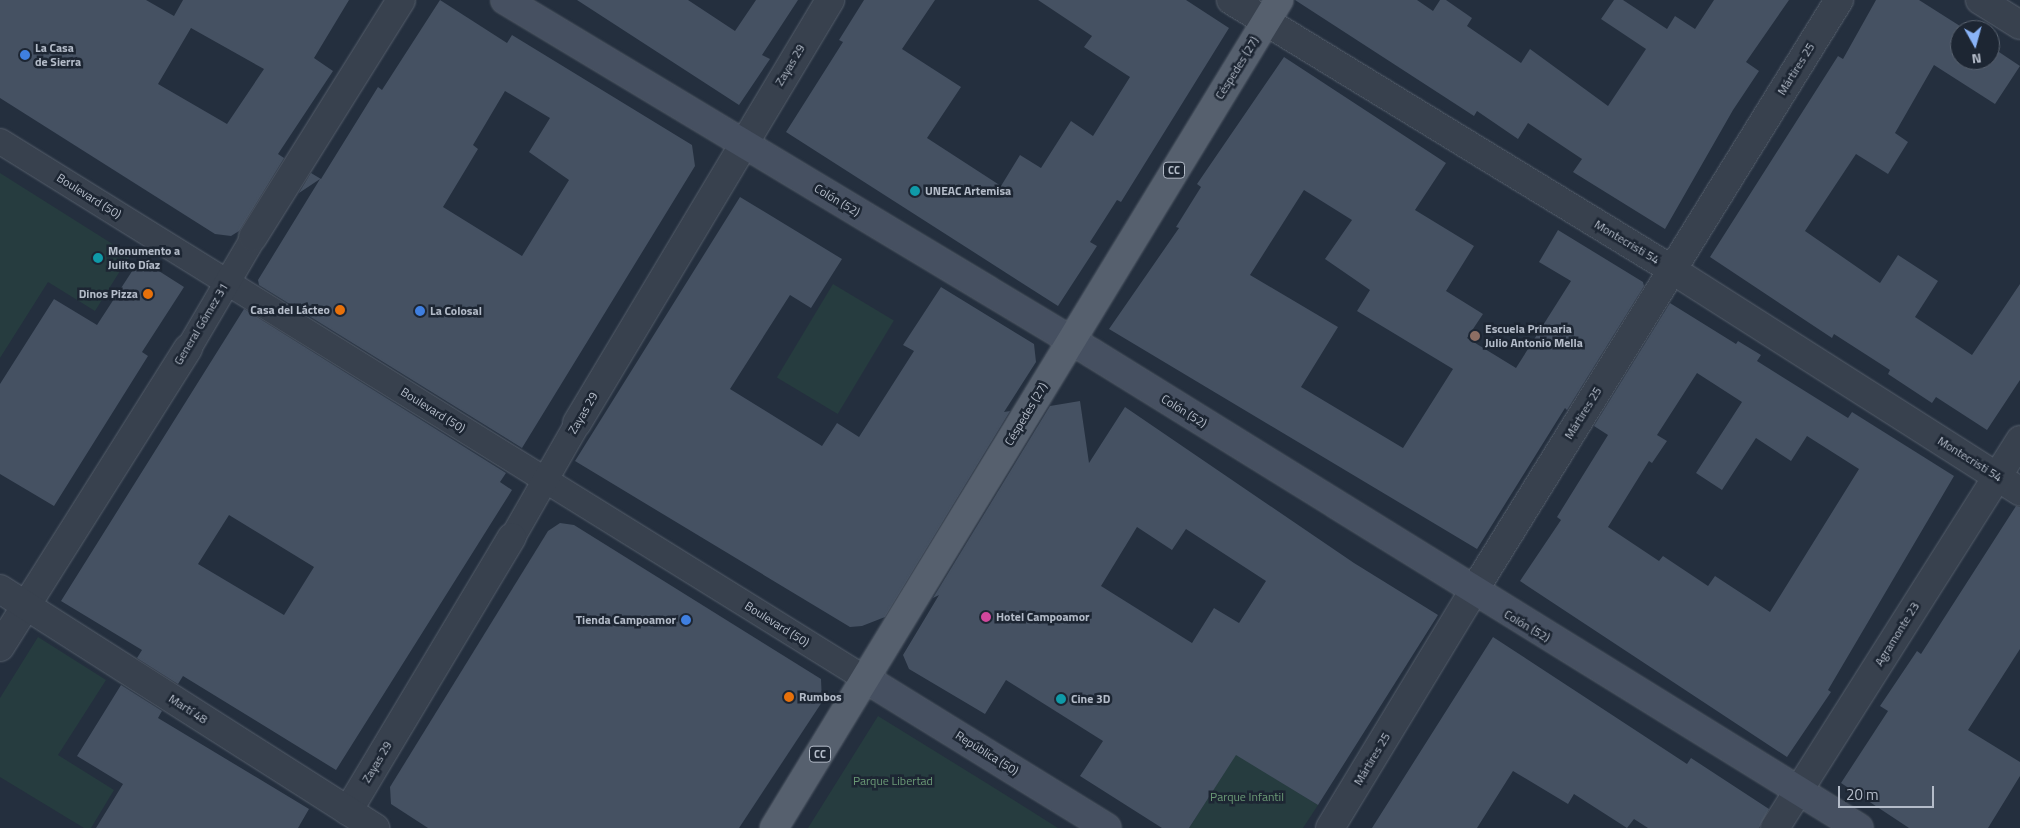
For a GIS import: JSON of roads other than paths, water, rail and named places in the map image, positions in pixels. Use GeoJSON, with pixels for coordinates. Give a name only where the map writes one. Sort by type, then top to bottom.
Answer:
{"type":"FeatureCollection","features":[{"type":"Feature","properties":{"kind":"main road","name":"Colón (52)"},"geometry":{"type":"LineString","coordinates":[[504,0],[1069,340],[1473,592],[1859,828]]}},
{"type":"Feature","properties":{"kind":"main road","name":"Céspedes (27)"},"geometry":{"type":"LineString","coordinates":[[774,828],[866,679],[1069,340],[1272,10]]}},
{"type":"Feature","properties":{"kind":"main road","name":"República (50)"},"geometry":{"type":"LineString","coordinates":[[866,679],[1107,828]]}},
{"type":"Feature","properties":{"kind":"street","name":"General Gómez 31"},"geometry":{"type":"LineString","coordinates":[[0,647],[188,348],[253,237],[401,0]]}},
{"type":"Feature","properties":{"kind":"street","name":"Zayas 29"},"geometry":{"type":"LineString","coordinates":[[343,820],[512,537],[742,144],[830,0]]}},
{"type":"Feature","properties":{"kind":"street","name":"Montecristi 54"},"geometry":{"type":"LineString","coordinates":[[1231,0],[1272,10],[1671,269],[2020,491]]}},
{"type":"Feature","properties":{"kind":"street","name":"Mártires 25"},"geometry":{"type":"LineString","coordinates":[[1330,828],[1671,269],[1839,0]]}},
{"type":"Feature","properties":{"kind":"street"},"geometry":{"type":"LineString","coordinates":[[1980,0],[2020,25]]}},
{"type":"Feature","properties":{"kind":"street","name":"Boulevard (50)"},"geometry":{"type":"LineString","coordinates":[[0,141],[866,679]]}},
{"type":"Feature","properties":{"kind":"street","name":"Agramonte 23"},"geometry":{"type":"LineString","coordinates":[[1775,828],[2020,440]]}},
{"type":"Feature","properties":{"kind":"street","name":"Martí 48"},"geometry":{"type":"LineString","coordinates":[[0,589],[343,820],[375,828]]}},
{"type":"Feature","properties":{"kind":"place","name":"La Casa de Sierra"},"geometry":{"type":"Point","coordinates":[25,55]}},
{"type":"Feature","properties":{"kind":"place","name":"UNEAC Artemisa"},"geometry":{"type":"Point","coordinates":[915,191]}},
{"type":"Feature","properties":{"kind":"place","name":"Monumento a Julito Díaz"},"geometry":{"type":"Point","coordinates":[98,258]}},
{"type":"Feature","properties":{"kind":"place","name":"Dinos Pizza"},"geometry":{"type":"Point","coordinates":[148,294]}},
{"type":"Feature","properties":{"kind":"place","name":"Casa del Lácteo"},"geometry":{"type":"Point","coordinates":[340,310]}},
{"type":"Feature","properties":{"kind":"place","name":"La Colosal"},"geometry":{"type":"Point","coordinates":[420,311]}},
{"type":"Feature","properties":{"kind":"place","name":"Escuela Primaria Julio Antonio Mella"},"geometry":{"type":"Point","coordinates":[1475,336]}},
{"type":"Feature","properties":{"kind":"place","name":"Hotel Campoamor"},"geometry":{"type":"Point","coordinates":[986,617]}},
{"type":"Feature","properties":{"kind":"place","name":"Tienda Campoamor"},"geometry":{"type":"Point","coordinates":[686,620]}},
{"type":"Feature","properties":{"kind":"place","name":"Rumbos"},"geometry":{"type":"Point","coordinates":[789,697]}},
{"type":"Feature","properties":{"kind":"place","name":"Cine 3D"},"geometry":{"type":"Point","coordinates":[1061,699]}},
{"type":"Feature","properties":{"kind":"park label","name":"Parque Libertad"},"geometry":{"type":"Point","coordinates":[893,781]}},
{"type":"Feature","properties":{"kind":"park label","name":"Parque Infantil"},"geometry":{"type":"Point","coordinates":[1247,797]}}]}
